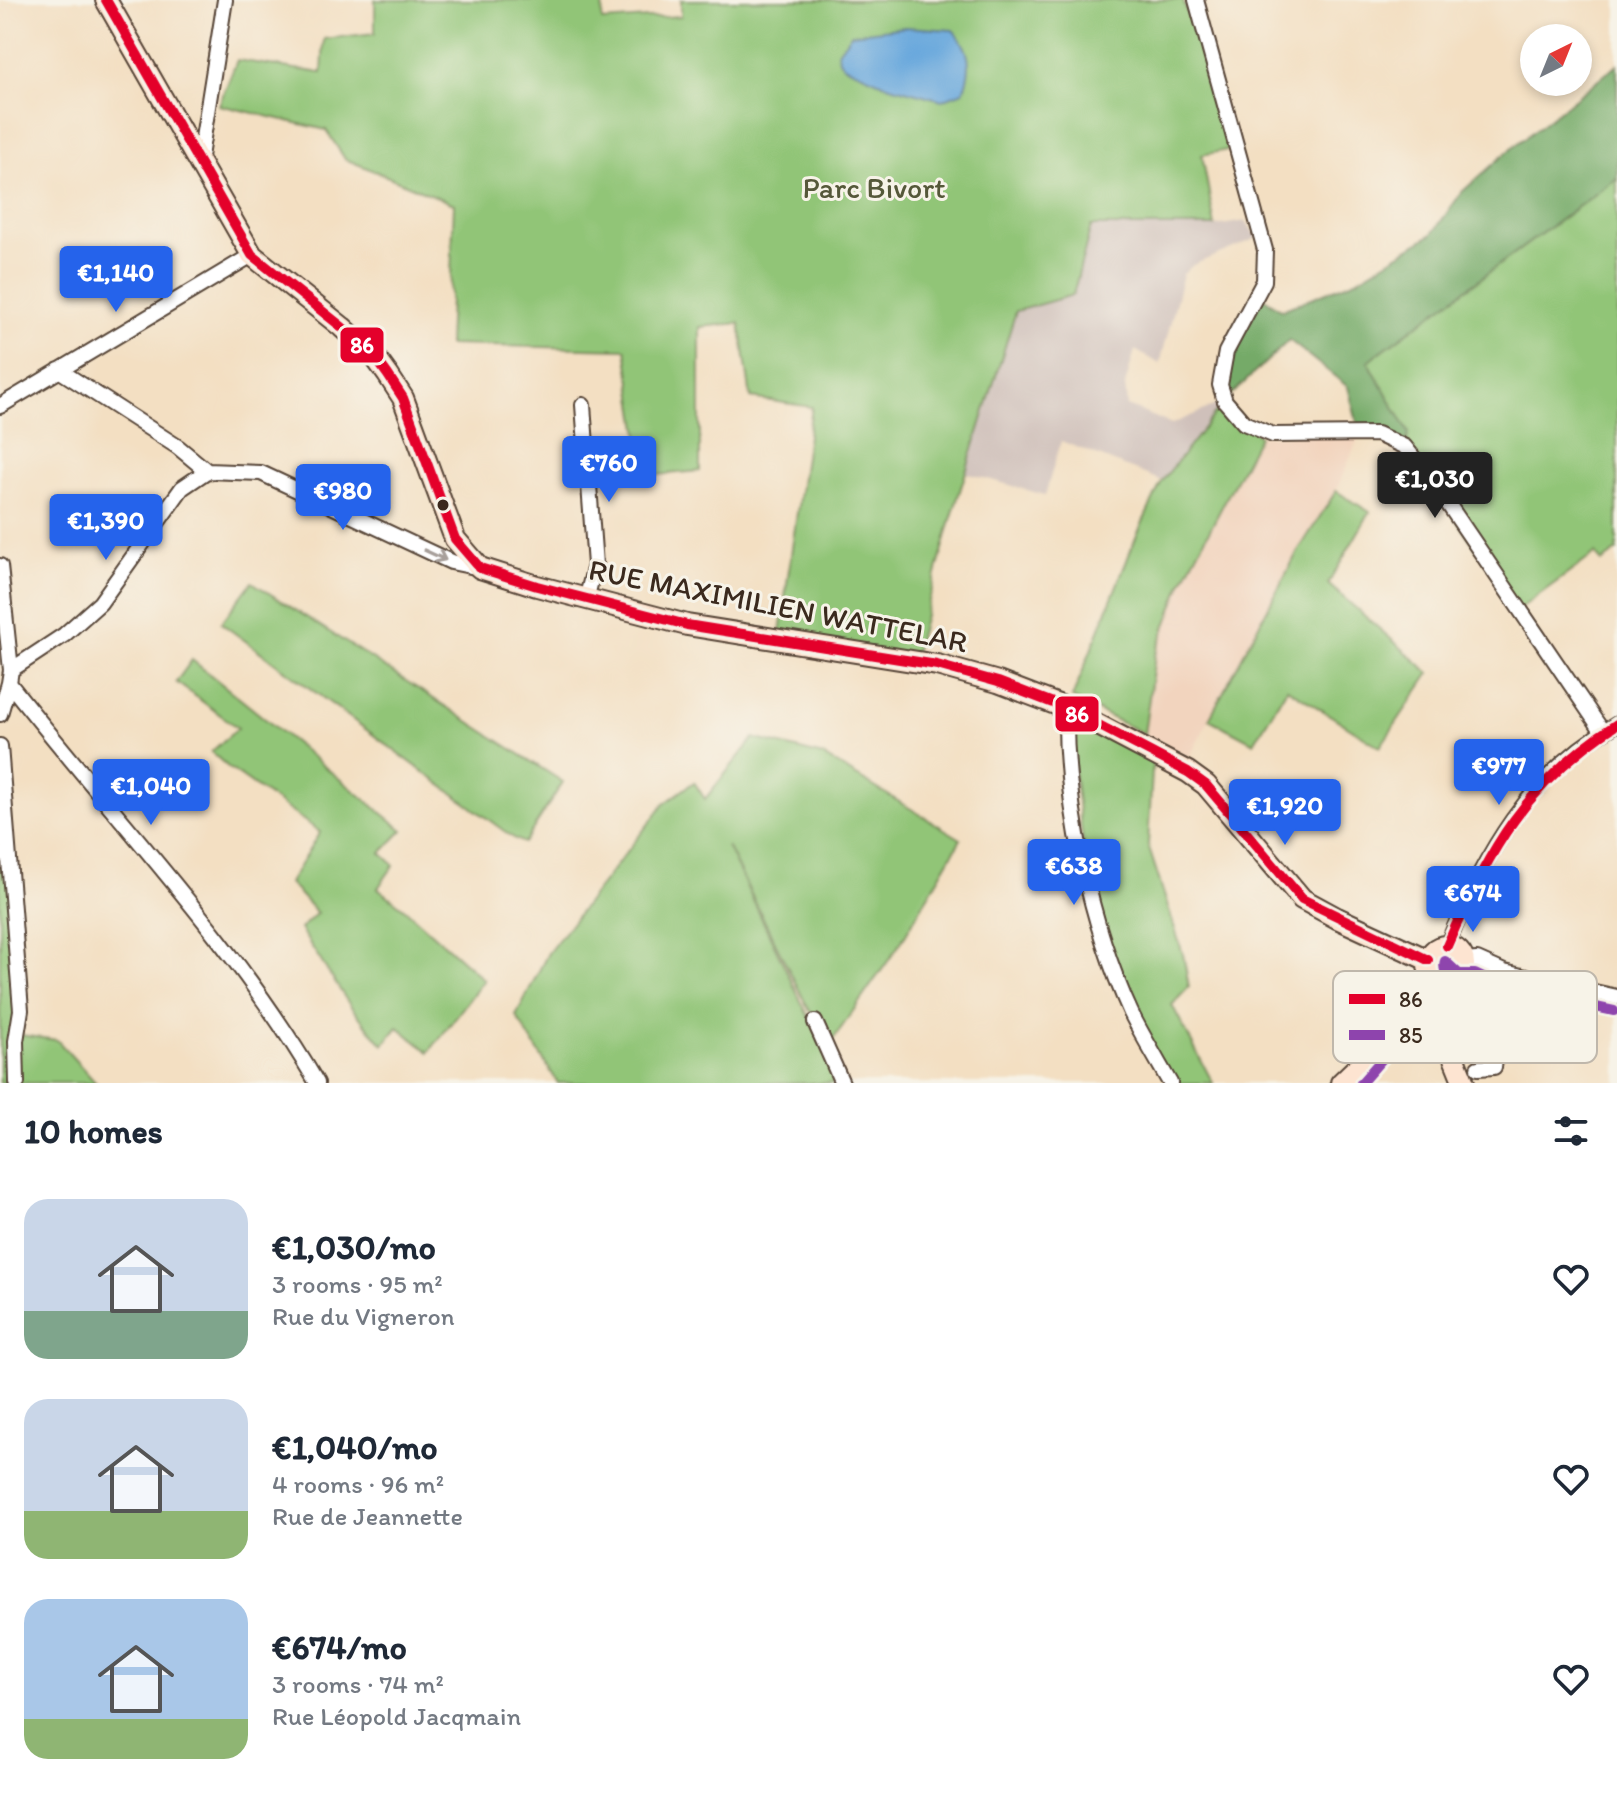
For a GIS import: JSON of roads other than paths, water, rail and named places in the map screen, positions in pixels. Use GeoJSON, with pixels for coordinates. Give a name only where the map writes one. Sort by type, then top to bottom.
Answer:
{"type":"FeatureCollection","features":[{"type":"Feature","properties":{"kind":"street"},"geometry":{"type":"LineString","coordinates":[[106,0],[252,255],[375,357],[403,398],[455,539],[480,568]]}},
{"type":"Feature","properties":{"kind":"street"},"geometry":{"type":"LineString","coordinates":[[199,163],[225,0]]}},
{"type":"Feature","properties":{"kind":"street"},"geometry":{"type":"LineString","coordinates":[[1196,0],[1265,250],[1264,281],[1226,352],[1220,385],[1225,401],[1244,423],[1273,435],[1377,434],[1405,447],[1436,486],[1603,732]]}},
{"type":"Feature","properties":{"kind":"street"},"geometry":{"type":"LineString","coordinates":[[0,406],[252,255]]}},
{"type":"Feature","properties":{"kind":"street"},"geometry":{"type":"LineString","coordinates":[[59,370],[178,447],[207,471]]}},
{"type":"Feature","properties":{"kind":"street"},"geometry":{"type":"LineString","coordinates":[[583,405],[595,565],[586,600]]}},
{"type":"Feature","properties":{"kind":"street"},"geometry":{"type":"LineString","coordinates":[[7,676],[64,635],[100,603],[182,488],[207,471],[261,473],[451,562],[480,568]]}},
{"type":"Feature","properties":{"kind":"street"},"geometry":{"type":"LineString","coordinates":[[0,566],[7,676],[0,714]]}},
{"type":"Feature","properties":{"kind":"street","name":"RUE MAXIMILIEN WATTELAR"},"geometry":{"type":"LineString","coordinates":[[480,568],[586,600],[687,625],[937,665],[998,682],[1066,708],[1206,785],[1302,899],[1431,971]]}},
{"type":"Feature","properties":{"kind":"street"},"geometry":{"type":"LineString","coordinates":[[7,676],[237,966],[297,1049],[317,1083]]}},
{"type":"Feature","properties":{"kind":"street"},"geometry":{"type":"LineString","coordinates":[[1066,708],[1065,731],[1075,829],[1093,904],[1131,1012],[1170,1083]]}},
{"type":"Feature","properties":{"kind":"street"},"geometry":{"type":"LineString","coordinates":[[1447,946],[1476,877],[1524,803],[1563,762],[1617,724]]}},
{"type":"Feature","properties":{"kind":"street"},"geometry":{"type":"LineString","coordinates":[[0,746],[21,1010],[16,1041],[17,1083]]}},
{"type":"Feature","properties":{"kind":"street"},"geometry":{"type":"LineString","coordinates":[[1435,971],[1438,948],[1447,946],[1459,951],[1464,961],[1462,971]]}},
{"type":"Feature","properties":{"kind":"street"},"geometry":{"type":"LineString","coordinates":[[1464,961],[1477,960],[1502,971]]}},
{"type":"Feature","properties":{"kind":"street"},"geometry":{"type":"LineString","coordinates":[[1488,971],[1490,966]]}},
{"type":"Feature","properties":{"kind":"street"},"geometry":{"type":"LineString","coordinates":[[1597,993],[1617,997]]}},
{"type":"Feature","properties":{"kind":"street"},"geometry":{"type":"LineString","coordinates":[[815,1022],[842,1083]]}},
{"type":"Feature","properties":{"kind":"street"},"geometry":{"type":"LineString","coordinates":[[1341,1083],[1362,1063]]}},
{"type":"Feature","properties":{"kind":"street"},"geometry":{"type":"LineString","coordinates":[[1456,1063],[1464,1083]]}},
{"type":"Feature","properties":{"kind":"street"},"geometry":{"type":"LineString","coordinates":[[1478,1068],[1494,1067],[1494,1063]]}},
{"type":"Feature","properties":{"kind":"water"},"geometry":{"type":"Polygon","coordinates":[[[905,27],[953,30],[967,52],[969,67],[963,92],[942,100],[890,86],[844,66],[839,60],[838,52],[851,34],[905,27]]]}},
{"type":"Feature","properties":{"kind":"park label","name":"Parc Bivort"},"geometry":{"type":"Point","coordinates":[874,188]}}]}
